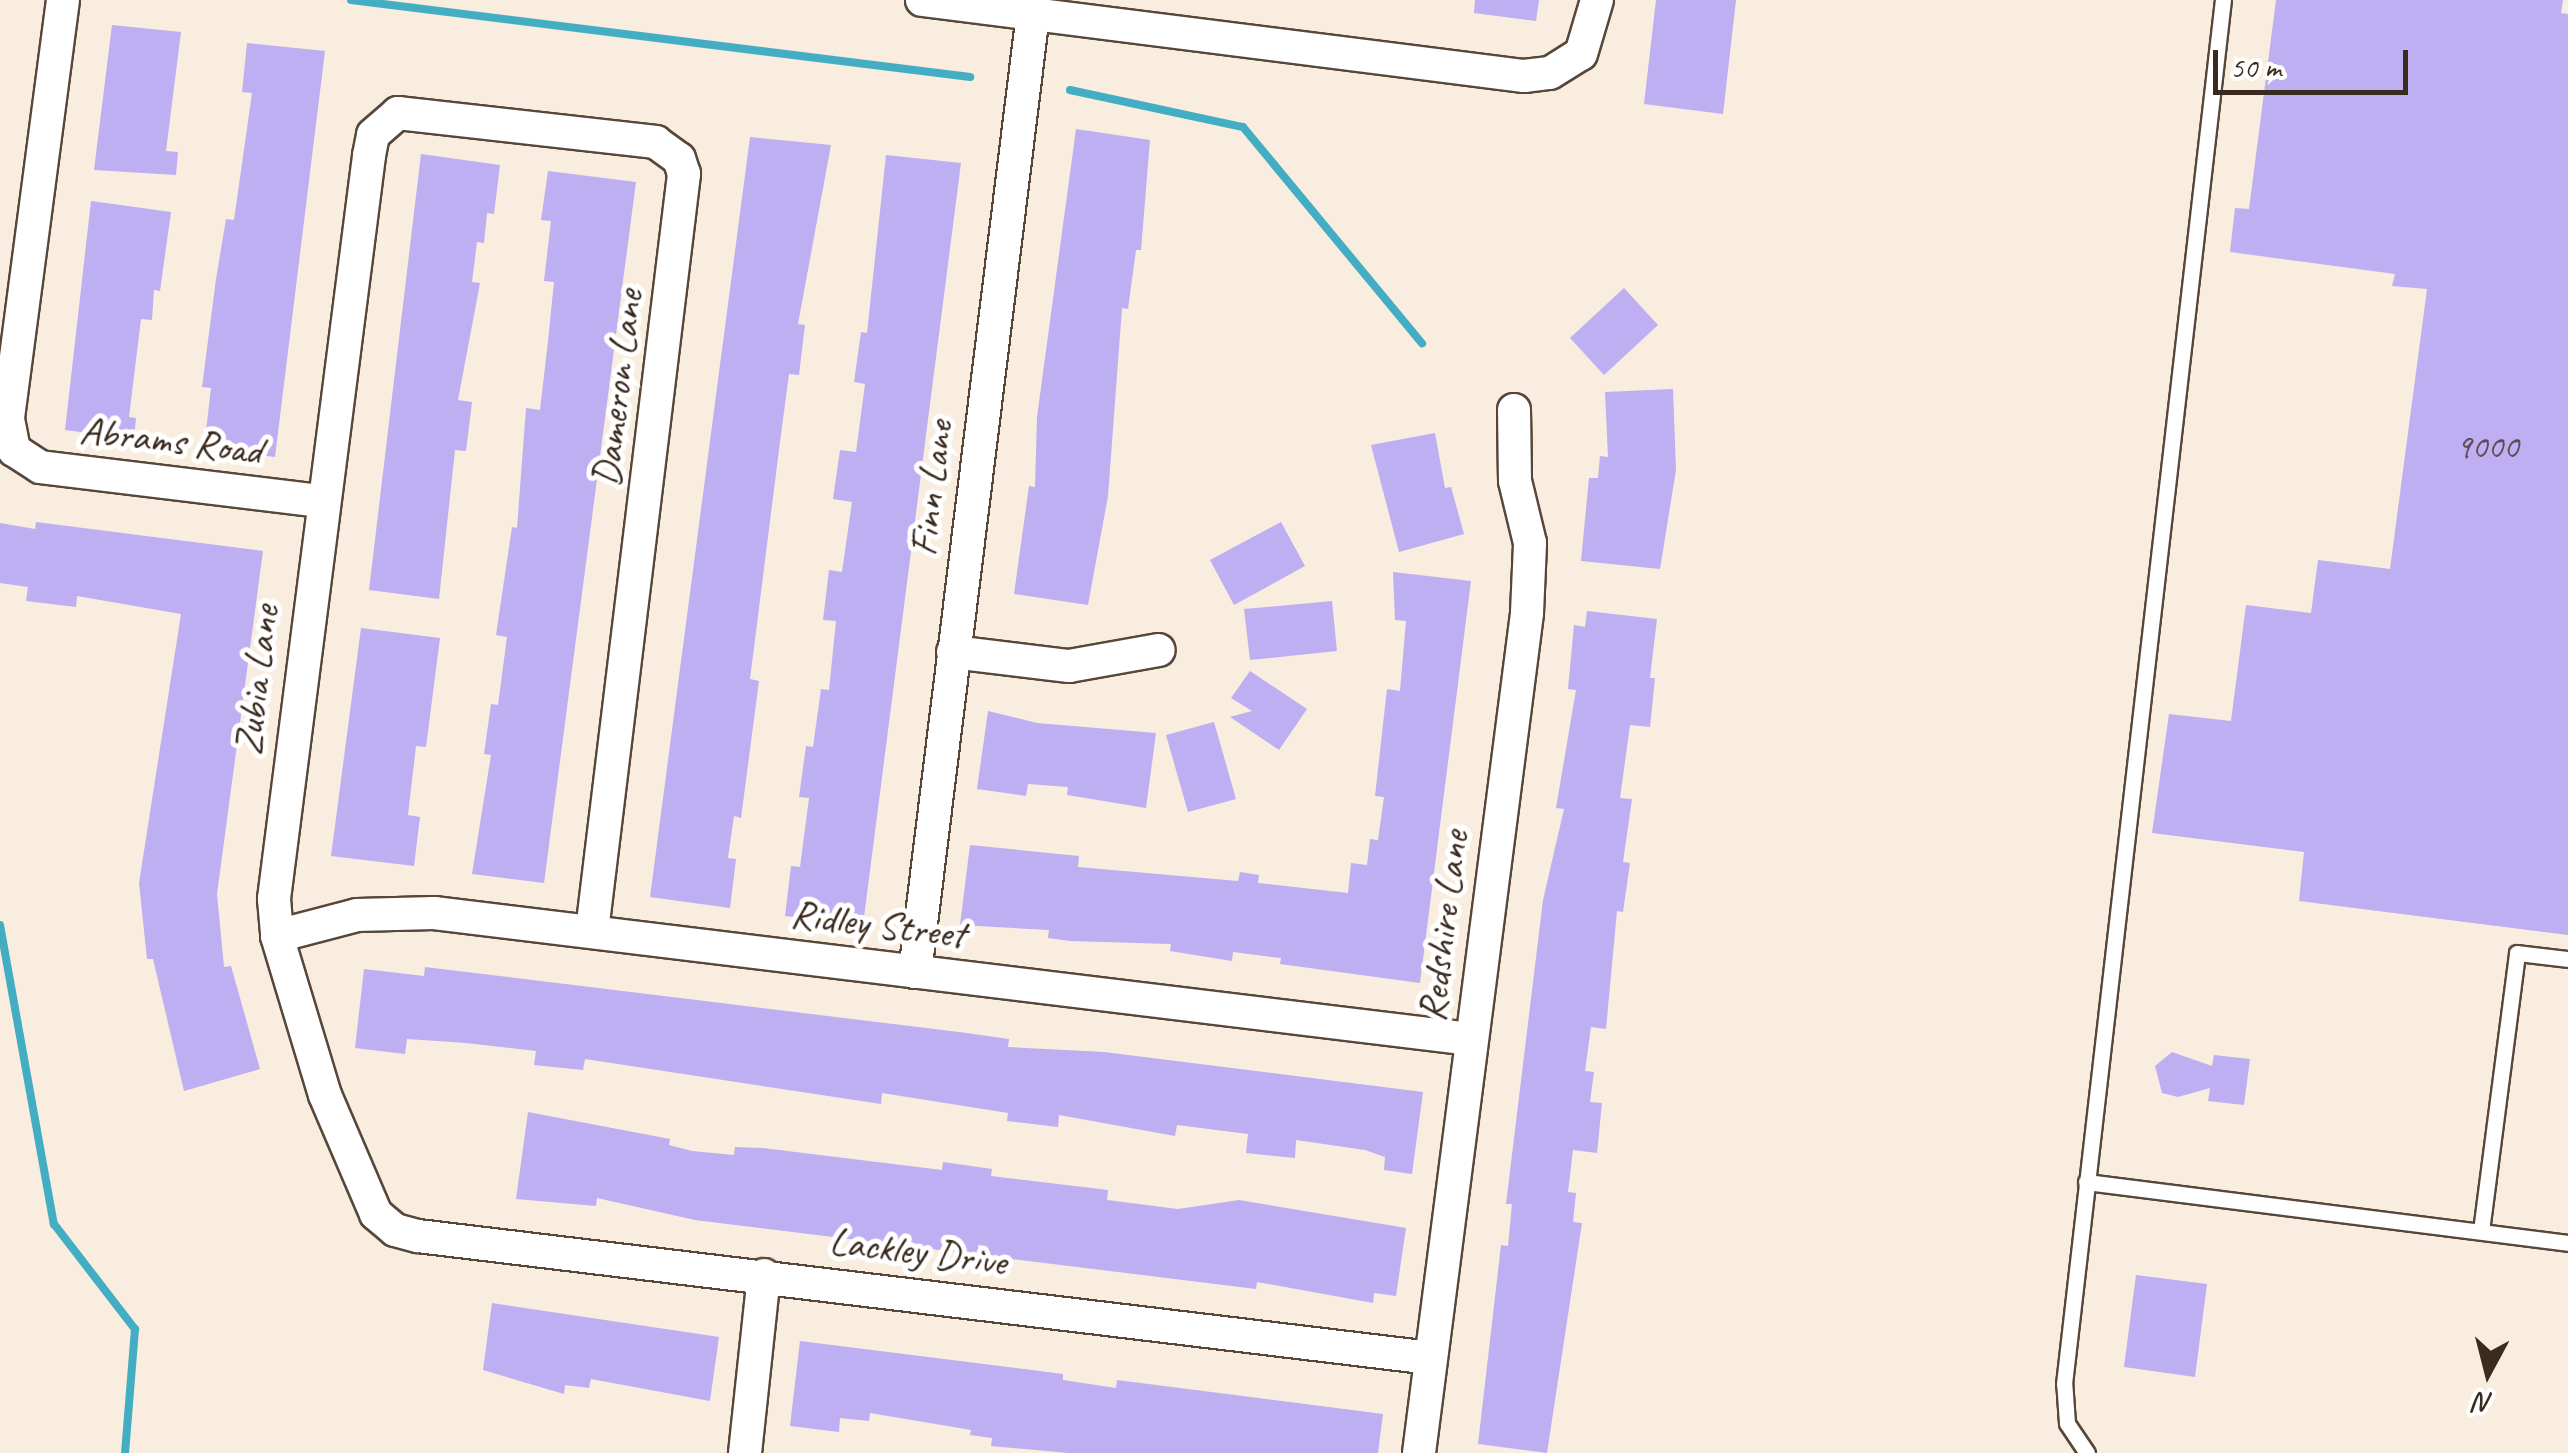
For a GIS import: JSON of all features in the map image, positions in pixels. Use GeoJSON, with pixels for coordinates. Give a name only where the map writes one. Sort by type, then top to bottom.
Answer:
{"type":"FeatureCollection","features":[{"type":"Feature","properties":{"kind":"street","name":"Abrams Road"},"geometry":{"type":"LineString","coordinates":[[63,0],[8,418],[14,450],[40,467],[322,502]]}},
{"type":"Feature","properties":{"kind":"street"},"geometry":{"type":"LineString","coordinates":[[922,0],[1524,76],[1550,73],[1581,54],[1597,0]]}},
{"type":"Feature","properties":{"kind":"street","name":"Finn Lane"},"geometry":{"type":"LineString","coordinates":[[914,972],[1033,14]]}},
{"type":"Feature","properties":{"kind":"street","name":"Dameron Lane"},"geometry":{"type":"LineString","coordinates":[[384,121],[414,112],[656,142],[679,159],[684,174],[592,931]]}},
{"type":"Feature","properties":{"kind":"street","name":"Zubia Lane"},"geometry":{"type":"LineString","coordinates":[[384,121],[369,156],[275,870],[278,936],[326,1096],[376,1214],[395,1230]]}},
{"type":"Feature","properties":{"kind":"street","name":"Redshire Lane"},"geometry":{"type":"LineString","coordinates":[[1419,1453],[1527,613],[1530,543],[1516,481],[1514,410]]}},
{"type":"Feature","properties":{"kind":"street"},"geometry":{"type":"LineString","coordinates":[[954,652],[1069,666],[1160,650]]}},
{"type":"Feature","properties":{"kind":"street","name":"Ridley Street"},"geometry":{"type":"LineString","coordinates":[[278,936],[394,911],[592,931],[1471,1039]]}},
{"type":"Feature","properties":{"kind":"street","name":"Lackley Drive"},"geometry":{"type":"LineString","coordinates":[[395,1230],[1431,1358]]}},
{"type":"Feature","properties":{"kind":"street"},"geometry":{"type":"LineString","coordinates":[[744,1453],[764,1274]]}},
{"type":"Feature","properties":{"kind":"lane"},"geometry":{"type":"LineString","coordinates":[[2086,1453],[2068,1423],[2064,1384],[2223,0]]}},
{"type":"Feature","properties":{"kind":"lane"},"geometry":{"type":"LineString","coordinates":[[2481,1232],[2517,952],[2568,959]]}},
{"type":"Feature","properties":{"kind":"lane"},"geometry":{"type":"LineString","coordinates":[[2086,1182],[2568,1242]]}},
{"type":"Feature","properties":{"kind":"building"},"geometry":{"type":"Polygon","coordinates":[[[1475,0],[1539,0],[1536,21],[1474,13],[1475,0]]]}},
{"type":"Feature","properties":{"kind":"building"},"geometry":{"type":"Polygon","coordinates":[[[1656,0],[1736,0],[1723,114],[1644,104],[1656,0]]]}},
{"type":"Feature","properties":{"kind":"building"},"geometry":{"type":"Polygon","coordinates":[[[2276,0],[2563,0],[2561,13],[2568,14],[2568,935],[2299,901],[2304,852],[2152,833],[2169,714],[2231,721],[2246,605],[2311,613],[2318,560],[2390,569],[2427,289],[2392,286],[2395,274],[2230,252],[2235,208],[2249,209],[2276,0]]]}},
{"type":"Feature","properties":{"kind":"building"},"geometry":{"type":"Polygon","coordinates":[[[112,25],[181,32],[166,151],[178,152],[176,175],[94,170],[112,25]]]}},
{"type":"Feature","properties":{"kind":"building"},"geometry":{"type":"Polygon","coordinates":[[[247,43],[325,51],[275,457],[204,448],[211,388],[202,387],[216,279],[226,219],[234,220],[252,93],[242,92],[247,43]]]}},
{"type":"Feature","properties":{"kind":"building"},"geometry":{"type":"Polygon","coordinates":[[[1076,129],[1150,140],[1141,250],[1136,250],[1128,309],[1122,308],[1108,496],[1088,605],[1014,594],[1029,486],[1035,487],[1037,417],[1076,129]]]}},
{"type":"Feature","properties":{"kind":"building"},"geometry":{"type":"Polygon","coordinates":[[[750,137],[831,145],[798,324],[805,325],[799,375],[789,374],[750,679],[759,681],[741,818],[734,816],[728,858],[736,859],[730,908],[650,897],[750,137]]]}},
{"type":"Feature","properties":{"kind":"building"},"geometry":{"type":"Polygon","coordinates":[[[421,154],[500,165],[494,214],[487,213],[484,243],[477,242],[472,282],[480,283],[458,400],[472,402],[466,451],[455,450],[439,599],[369,590],[421,154]]]}},
{"type":"Feature","properties":{"kind":"building"},"geometry":{"type":"Polygon","coordinates":[[[886,155],[961,163],[863,925],[785,916],[791,866],[800,867],[809,798],[799,797],[806,746],[813,747],[821,689],[829,690],[836,621],[823,620],[829,570],[842,572],[852,502],[833,499],[840,450],[856,452],[865,384],[854,382],[861,332],[867,333],[886,155]]]}},
{"type":"Feature","properties":{"kind":"building"},"geometry":{"type":"Polygon","coordinates":[[[548,171],[636,182],[544,883],[472,874],[491,755],[484,754],[491,704],[498,705],[507,637],[496,635],[512,527],[517,528],[526,408],[540,410],[548,341],[554,282],[544,281],[551,221],[541,220],[548,171]]]}},
{"type":"Feature","properties":{"kind":"building"},"geometry":{"type":"Polygon","coordinates":[[[91,201],[171,212],[160,291],[154,290],[152,320],[141,319],[129,417],[136,418],[134,439],[65,430],[91,201]]]}},
{"type":"Feature","properties":{"kind":"building"},"geometry":{"type":"Polygon","coordinates":[[[1624,288],[1658,325],[1604,375],[1570,338],[1624,288]]]}},
{"type":"Feature","properties":{"kind":"building"},"geometry":{"type":"Polygon","coordinates":[[[1673,389],[1676,470],[1660,569],[1581,561],[1589,478],[1598,478],[1600,456],[1608,457],[1605,392],[1673,389]]]}},
{"type":"Feature","properties":{"kind":"building"},"geometry":{"type":"Polygon","coordinates":[[[1435,433],[1445,488],[1451,487],[1464,534],[1399,552],[1371,445],[1435,433]]]}},
{"type":"Feature","properties":{"kind":"building"},"geometry":{"type":"Polygon","coordinates":[[[36,522],[263,551],[217,894],[224,967],[231,966],[260,1069],[184,1091],[153,959],[147,959],[139,883],[181,614],[77,596],[76,607],[26,601],[28,587],[0,583],[0,523],[35,529],[36,522]]]}},
{"type":"Feature","properties":{"kind":"building"},"geometry":{"type":"Polygon","coordinates":[[[1281,522],[1305,566],[1234,605],[1210,560],[1281,522]]]}},
{"type":"Feature","properties":{"kind":"building"},"geometry":{"type":"Polygon","coordinates":[[[1393,572],[1471,581],[1420,983],[1280,964],[1281,958],[1233,952],[1232,961],[1170,951],[1171,944],[1070,941],[1048,938],[1049,930],[960,925],[970,845],[1079,856],[1078,867],[1238,881],[1240,872],[1259,875],[1258,883],[1348,893],[1351,863],[1367,865],[1370,839],[1378,840],[1384,797],[1375,796],[1387,689],[1400,691],[1406,621],[1395,620],[1393,572]]]}},
{"type":"Feature","properties":{"kind":"building"},"geometry":{"type":"Polygon","coordinates":[[[1332,601],[1337,651],[1250,660],[1244,609],[1332,601]]]}},
{"type":"Feature","properties":{"kind":"building"},"geometry":{"type":"Polygon","coordinates":[[[1587,611],[1657,619],[1650,678],[1655,678],[1650,727],[1630,725],[1620,798],[1632,799],[1623,862],[1630,863],[1623,912],[1617,911],[1606,1029],[1591,1027],[1585,1071],[1594,1072],[1590,1102],[1602,1103],[1597,1153],[1573,1150],[1568,1192],[1576,1193],[1573,1222],[1582,1223],[1547,1453],[1478,1444],[1501,1245],[1508,1246],[1512,1204],[1506,1204],[1543,900],[1564,809],[1556,808],[1576,690],[1568,689],[1574,625],[1585,627],[1587,611]]]}},
{"type":"Feature","properties":{"kind":"building"},"geometry":{"type":"Polygon","coordinates":[[[361,628],[440,638],[426,747],[416,746],[408,815],[420,817],[414,866],[331,856],[361,628]]]}},
{"type":"Feature","properties":{"kind":"building"},"geometry":{"type":"Polygon","coordinates":[[[1250,671],[1307,709],[1279,750],[1230,717],[1252,711],[1231,698],[1250,671]]]}},
{"type":"Feature","properties":{"kind":"building"},"geometry":{"type":"Polygon","coordinates":[[[988,711],[1037,723],[1156,733],[1146,808],[1067,795],[1068,787],[1028,784],[1026,796],[977,789],[988,711]]]}},
{"type":"Feature","properties":{"kind":"building"},"geometry":{"type":"Polygon","coordinates":[[[1214,722],[1236,799],[1188,812],[1166,735],[1214,722]]]}},
{"type":"Feature","properties":{"kind":"building"},"geometry":{"type":"Polygon","coordinates":[[[425,967],[959,1032],[1009,1039],[1008,1047],[1104,1052],[1423,1092],[1412,1174],[1384,1170],[1385,1157],[1365,1150],[1296,1140],[1295,1158],[1246,1153],[1248,1134],[1177,1125],[1175,1136],[1059,1115],[1058,1127],[1007,1121],[1008,1113],[882,1093],[881,1104],[585,1059],[583,1070],[534,1065],[536,1051],[466,1043],[407,1039],[405,1054],[355,1048],[364,969],[424,976],[425,967]]]}},
{"type":"Feature","properties":{"kind":"building"},"geometry":{"type":"Polygon","coordinates":[[[2172,1052],[2212,1066],[2214,1055],[2250,1059],[2244,1105],[2208,1101],[2210,1088],[2178,1097],[2162,1093],[2155,1066],[2172,1052]]]}},
{"type":"Feature","properties":{"kind":"building"},"geometry":{"type":"Polygon","coordinates":[[[528,1112],[670,1139],[669,1145],[692,1151],[734,1155],[735,1147],[763,1148],[942,1170],[943,1162],[992,1169],[991,1176],[1108,1190],[1107,1200],[1178,1209],[1239,1200],[1406,1228],[1396,1296],[1374,1293],[1373,1303],[1257,1282],[1256,1289],[695,1220],[597,1198],[596,1206],[516,1199],[528,1112]]]}},
{"type":"Feature","properties":{"kind":"building"},"geometry":{"type":"Polygon","coordinates":[[[2136,1275],[2207,1284],[2195,1377],[2124,1367],[2136,1275]]]}},
{"type":"Feature","properties":{"kind":"building"},"geometry":{"type":"Polygon","coordinates":[[[492,1303],[719,1337],[710,1401],[591,1379],[589,1388],[565,1385],[564,1394],[483,1370],[492,1303]]]}},
{"type":"Feature","properties":{"kind":"building"},"geometry":{"type":"Polygon","coordinates":[[[800,1341],[1063,1374],[1063,1380],[1116,1388],[1117,1380],[1383,1414],[1378,1453],[1069,1453],[991,1446],[992,1438],[970,1435],[971,1430],[870,1413],[869,1421],[840,1418],[839,1432],[790,1426],[800,1341]]]}},
{"type":"Feature","properties":{"kind":"waterway"},"geometry":{"type":"LineString","coordinates":[[351,0],[970,77]]}},
{"type":"Feature","properties":{"kind":"waterway"},"geometry":{"type":"LineString","coordinates":[[1070,90],[1243,127],[1422,343]]}},
{"type":"Feature","properties":{"kind":"waterway"},"geometry":{"type":"LineString","coordinates":[[0,925],[54,1224],[135,1329],[125,1453]]}}]}
